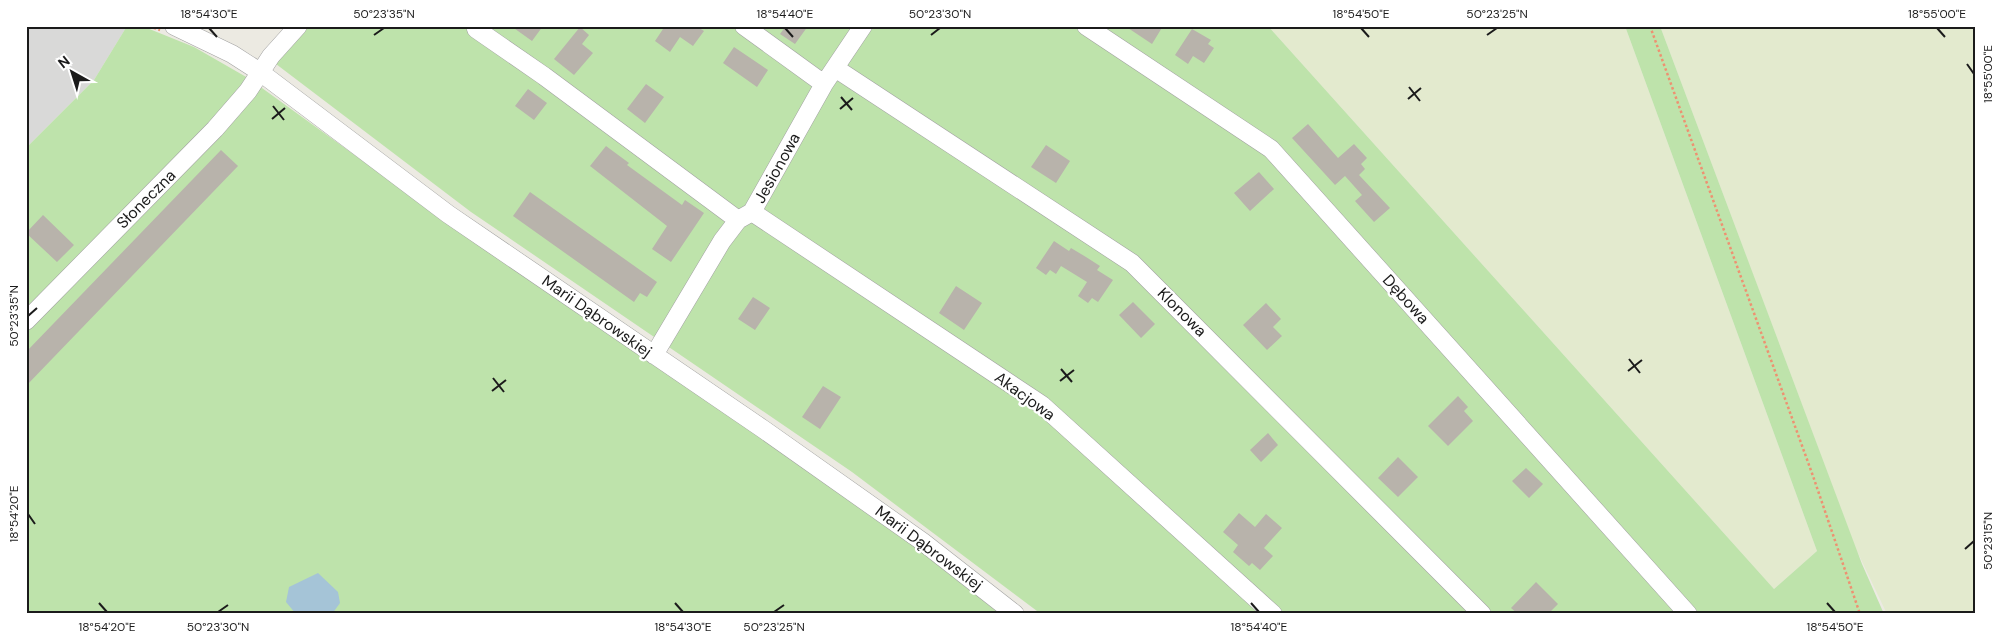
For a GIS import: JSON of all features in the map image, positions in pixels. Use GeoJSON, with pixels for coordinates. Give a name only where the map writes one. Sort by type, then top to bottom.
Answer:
{"type":"FeatureCollection","features":[{"type":"Feature","properties":{"kind":"street","name":"Marii Dąbrowskiej"},"geometry":{"type":"LineString","coordinates":[[174,26],[232,54],[260,72],[448,214],[923,542],[1015,614]]}},
{"type":"Feature","properties":{"kind":"street","name":"Słoneczna"},"geometry":{"type":"LineString","coordinates":[[26,321],[215,130],[248,91],[271,56],[298,26]]}},
{"type":"Feature","properties":{"kind":"street"},"geometry":{"type":"LineString","coordinates":[[744,26],[824,84]]}},
{"type":"Feature","properties":{"kind":"street","name":"Jesionowa"},"geometry":{"type":"LineString","coordinates":[[654,355],[722,242],[745,216],[824,84],[863,26]]}},
{"type":"Feature","properties":{"kind":"street","name":"Dębowa"},"geometry":{"type":"LineString","coordinates":[[1086,26],[1271,149],[1688,614]]}},
{"type":"Feature","properties":{"kind":"street","name":"Akacjowa"},"geometry":{"type":"LineString","coordinates":[[476,28],[745,216],[1042,406],[1272,614]]}},
{"type":"Feature","properties":{"kind":"street","name":"Klonowa"},"geometry":{"type":"LineString","coordinates":[[835,68],[1132,263],[1482,614]]}},
{"type":"Feature","properties":{"kind":"path"},"geometry":{"type":"LineString","coordinates":[[1650,26],[1813,476],[1860,614]]}},
{"type":"Feature","properties":{"kind":"shaded area"},"geometry":{"type":"Polygon","coordinates":[[[26,26],[127,26],[94,80],[26,148],[26,26]]]}},
{"type":"Feature","properties":{"kind":"green space"},"geometry":{"type":"Polygon","coordinates":[[[127,26],[142,26],[194,47],[248,78],[454,227],[893,529],[1002,614],[26,614],[26,148],[94,80],[127,26]]]}},
{"type":"Feature","properties":{"kind":"green space"},"geometry":{"type":"Polygon","coordinates":[[[309,26],[1268,26],[1774,589],[1817,551],[1625,26],[1660,26],[1862,564],[1884,614],[1041,614],[852,472],[471,212],[276,64],[287,49],[309,26]]]}},
{"type":"Feature","properties":{"kind":"green space"},"geometry":{"type":"Polygon","coordinates":[[[1268,26],[1625,26],[1817,551],[1774,589],[1268,26]]]}},
{"type":"Feature","properties":{"kind":"green space"},"geometry":{"type":"Polygon","coordinates":[[[1660,26],[1976,26],[1976,614],[1887,614],[1856,549],[1660,26]]]}},
{"type":"Feature","properties":{"kind":"water"},"geometry":{"type":"Polygon","coordinates":[[[318,573],[338,592],[340,603],[332,614],[296,614],[286,602],[289,587],[318,573]]]}},
{"type":"Feature","properties":{"kind":"building"},"geometry":{"type":"Polygon","coordinates":[[[511,26],[543,26],[532,41],[511,26]]]}},
{"type":"Feature","properties":{"kind":"building"},"geometry":{"type":"Polygon","coordinates":[[[665,26],[696,26],[704,31],[693,46],[680,37],[670,52],[655,41],[665,26]]]}},
{"type":"Feature","properties":{"kind":"building"},"geometry":{"type":"Polygon","coordinates":[[[786,26],[808,26],[795,44],[780,34],[786,26]]]}},
{"type":"Feature","properties":{"kind":"building"},"geometry":{"type":"Polygon","coordinates":[[[1125,26],[1163,26],[1152,44],[1125,26]]]}},
{"type":"Feature","properties":{"kind":"building"},"geometry":{"type":"Polygon","coordinates":[[[580,27],[589,35],[582,44],[593,53],[574,75],[554,59],[580,27]]]}},
{"type":"Feature","properties":{"kind":"building"},"geometry":{"type":"Polygon","coordinates":[[[1192,29],[1211,40],[1208,44],[1214,48],[1204,63],[1193,56],[1188,64],[1175,55],[1192,29]]]}},
{"type":"Feature","properties":{"kind":"building"},"geometry":{"type":"Polygon","coordinates":[[[734,47],[768,70],[757,87],[723,63],[734,47]]]}},
{"type":"Feature","properties":{"kind":"building"},"geometry":{"type":"Polygon","coordinates":[[[646,84],[664,97],[645,123],[627,109],[646,84]]]}},
{"type":"Feature","properties":{"kind":"building"},"geometry":{"type":"Polygon","coordinates":[[[528,89],[547,103],[534,120],[515,106],[528,89]]]}},
{"type":"Feature","properties":{"kind":"building"},"geometry":{"type":"Polygon","coordinates":[[[1308,124],[1338,158],[1354,144],[1367,158],[1361,164],[1365,169],[1359,175],[1390,208],[1374,222],[1355,201],[1362,195],[1345,176],[1335,185],[1292,138],[1308,124]]]}},
{"type":"Feature","properties":{"kind":"building"},"geometry":{"type":"Polygon","coordinates":[[[1046,145],[1070,161],[1056,183],[1031,167],[1046,145]]]}},
{"type":"Feature","properties":{"kind":"building"},"geometry":{"type":"Polygon","coordinates":[[[606,146],[629,163],[627,165],[682,205],[685,200],[704,213],[671,262],[652,249],[667,226],[590,166],[606,146]]]}},
{"type":"Feature","properties":{"kind":"building"},"geometry":{"type":"Polygon","coordinates":[[[221,150],[238,166],[26,386],[26,352],[221,150]]]}},
{"type":"Feature","properties":{"kind":"building"},"geometry":{"type":"Polygon","coordinates":[[[1259,172],[1274,189],[1250,211],[1234,193],[1259,172]]]}},
{"type":"Feature","properties":{"kind":"building"},"geometry":{"type":"Polygon","coordinates":[[[530,192],[657,282],[647,297],[640,293],[634,302],[513,216],[530,192]]]}},
{"type":"Feature","properties":{"kind":"building"},"geometry":{"type":"Polygon","coordinates":[[[43,215],[74,245],[57,262],[26,233],[43,215]]]}},
{"type":"Feature","properties":{"kind":"building"},"geometry":{"type":"Polygon","coordinates":[[[1054,241],[1069,251],[1071,248],[1100,266],[1097,270],[1113,280],[1098,302],[1092,298],[1088,303],[1078,296],[1087,282],[1061,266],[1056,274],[1050,270],[1046,275],[1036,268],[1054,241]]]}},
{"type":"Feature","properties":{"kind":"building"},"geometry":{"type":"Polygon","coordinates":[[[956,286],[982,303],[964,330],[939,313],[956,286]]]}},
{"type":"Feature","properties":{"kind":"building"},"geometry":{"type":"Polygon","coordinates":[[[753,297],[770,308],[755,330],[738,319],[753,297]]]}},
{"type":"Feature","properties":{"kind":"building"},"geometry":{"type":"Polygon","coordinates":[[[1133,302],[1155,324],[1141,338],[1119,315],[1133,302]]]}},
{"type":"Feature","properties":{"kind":"building"},"geometry":{"type":"Polygon","coordinates":[[[1266,303],[1281,319],[1273,327],[1282,336],[1267,350],[1243,325],[1266,303]]]}},
{"type":"Feature","properties":{"kind":"building"},"geometry":{"type":"Polygon","coordinates":[[[823,386],[841,397],[820,429],[802,417],[823,386]]]}},
{"type":"Feature","properties":{"kind":"building"},"geometry":{"type":"Polygon","coordinates":[[[1458,396],[1468,407],[1464,411],[1473,421],[1448,446],[1428,426],[1458,396]]]}},
{"type":"Feature","properties":{"kind":"building"},"geometry":{"type":"Polygon","coordinates":[[[1268,433],[1278,445],[1261,462],[1250,450],[1268,433]]]}},
{"type":"Feature","properties":{"kind":"building"},"geometry":{"type":"Polygon","coordinates":[[[1398,457],[1418,477],[1398,497],[1378,478],[1398,457]]]}},
{"type":"Feature","properties":{"kind":"building"},"geometry":{"type":"Polygon","coordinates":[[[1526,468],[1543,484],[1529,498],[1512,481],[1526,468]]]}},
{"type":"Feature","properties":{"kind":"building"},"geometry":{"type":"Polygon","coordinates":[[[1239,513],[1255,527],[1266,514],[1282,528],[1264,548],[1273,556],[1260,570],[1252,563],[1249,566],[1233,552],[1238,545],[1223,532],[1239,513]]]}},
{"type":"Feature","properties":{"kind":"building"},"geometry":{"type":"Polygon","coordinates":[[[1536,582],[1558,604],[1548,614],[1518,614],[1511,608],[1536,582]]]}}]}
